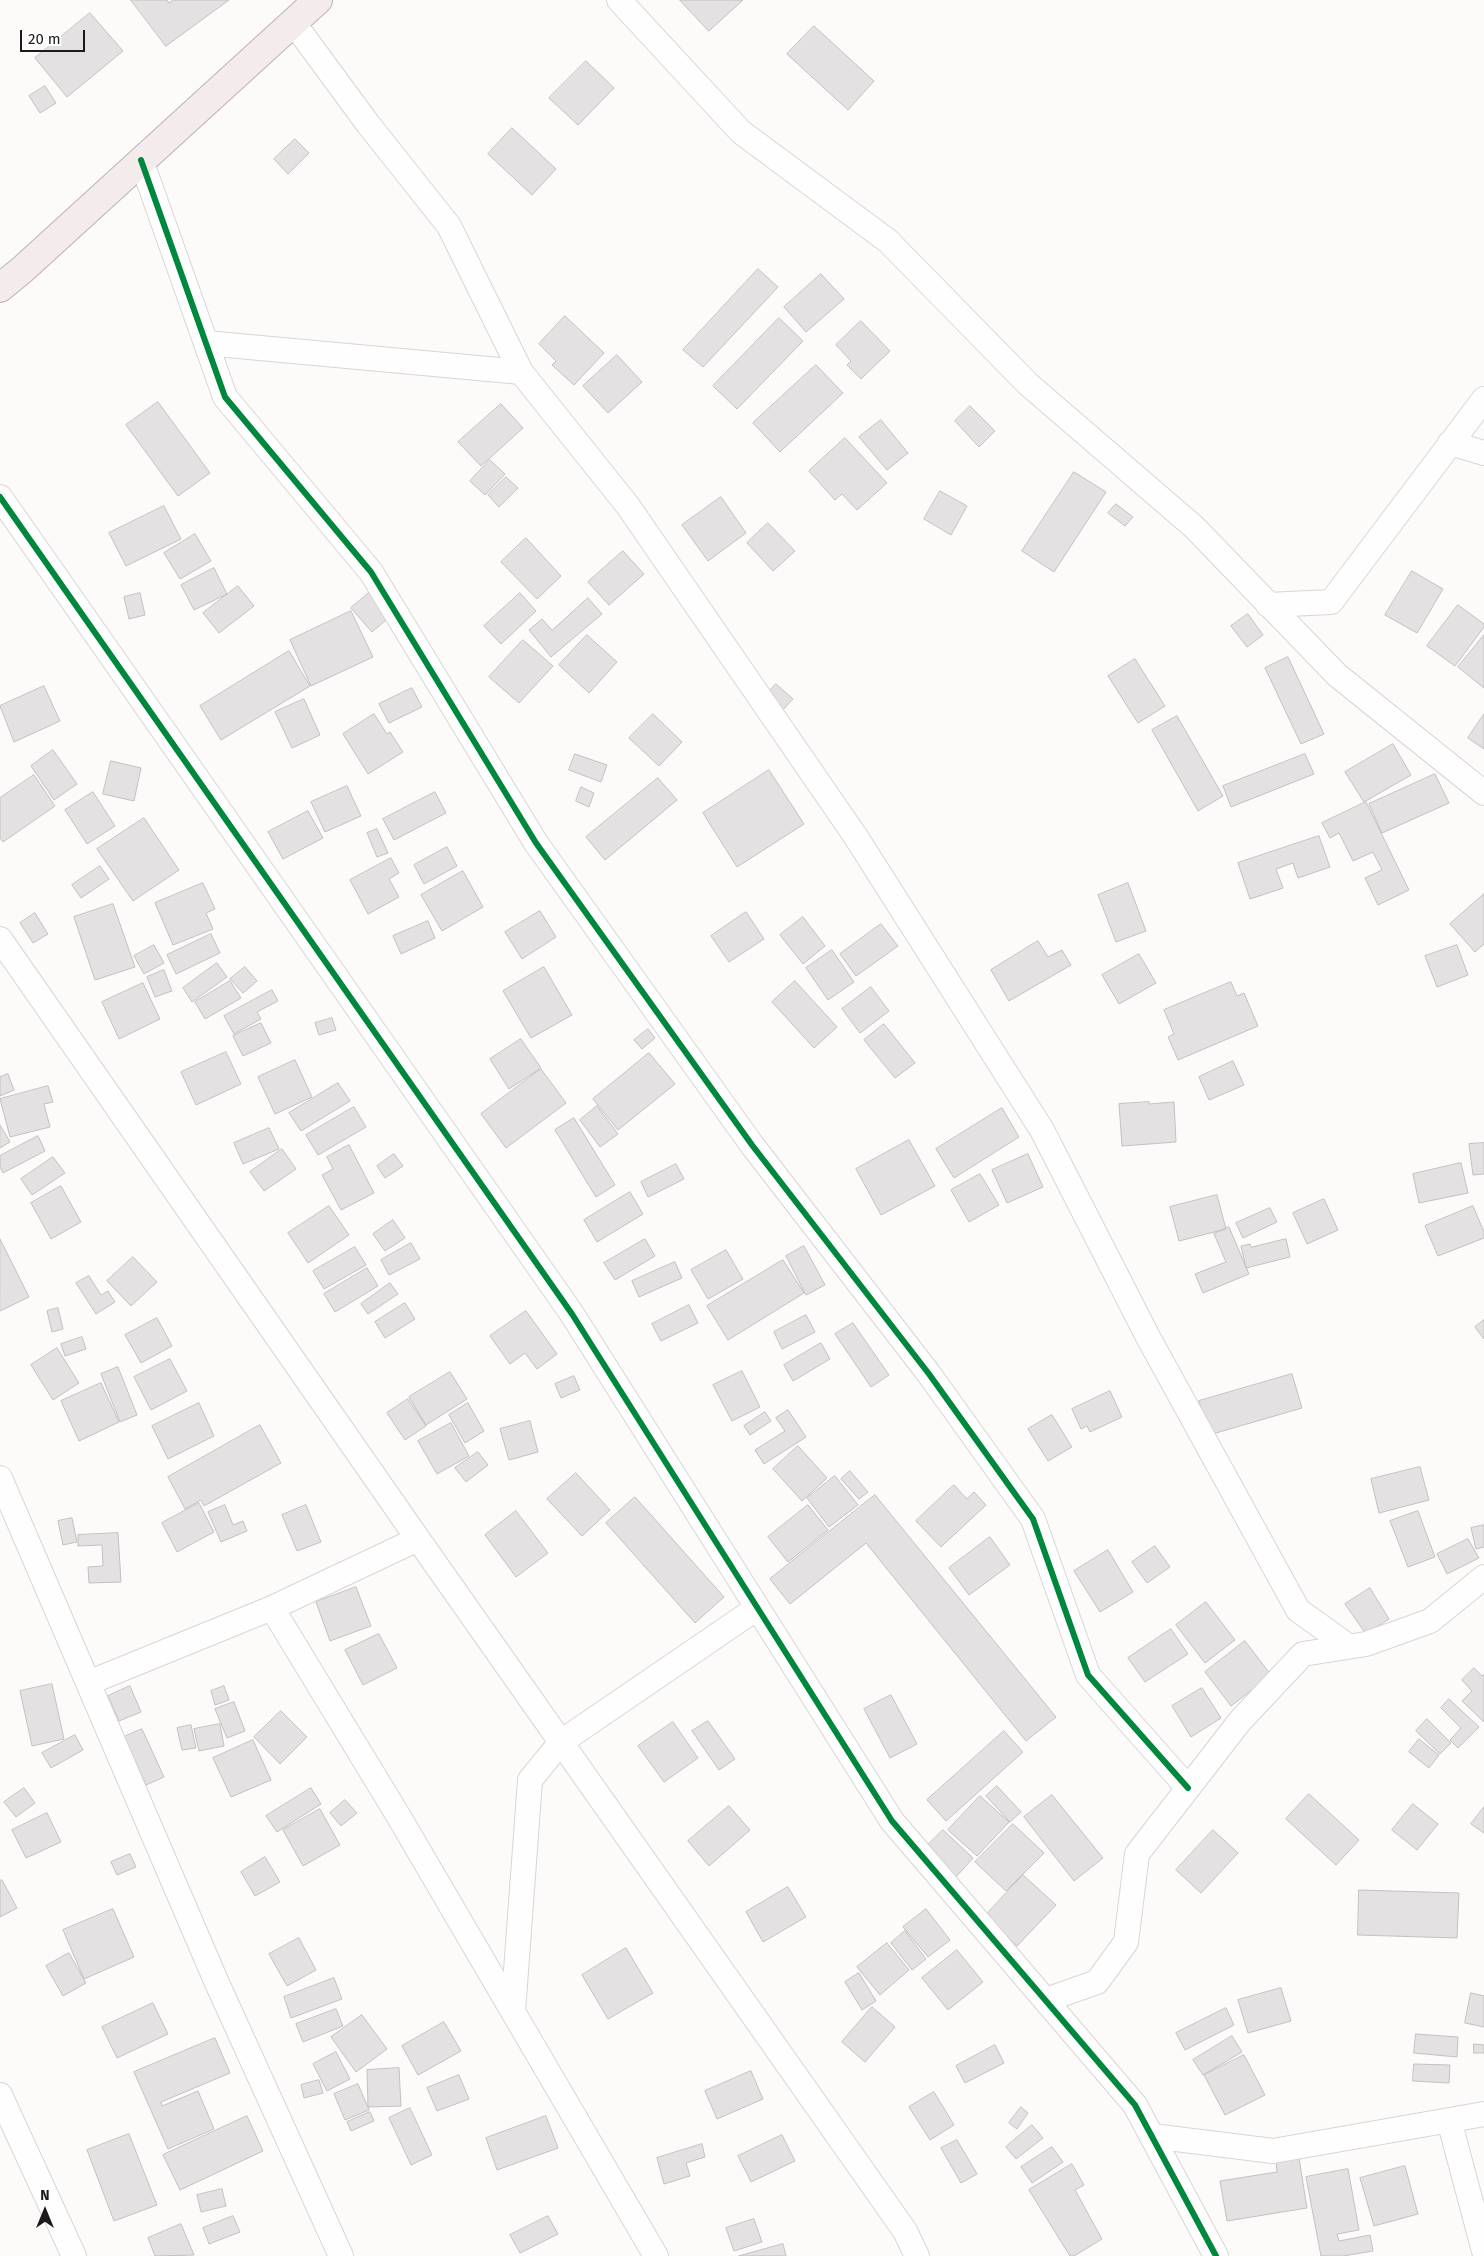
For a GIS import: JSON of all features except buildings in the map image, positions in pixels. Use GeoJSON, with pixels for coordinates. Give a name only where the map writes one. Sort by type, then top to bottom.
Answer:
{"type":"FeatureCollection","features":[{"type":"Feature","properties":{"kind":"main road"},"geometry":{"type":"LineString","coordinates":[[0,288],[23,270],[318,0]]}},
{"type":"Feature","properties":{"kind":"street"},"geometry":{"type":"LineString","coordinates":[[620,0],[741,132],[888,241],[1028,384],[1194,527],[1337,675],[1484,793]]}},
{"type":"Feature","properties":{"kind":"street"},"geometry":{"type":"LineString","coordinates":[[293,22],[368,124],[449,226],[521,372],[628,506],[856,837],[1042,1130],[1148,1337],[1298,1610],[1348,1646]]}},
{"type":"Feature","properties":{"kind":"street"},"geometry":{"type":"LineString","coordinates":[[141,160],[225,397],[371,572],[536,843],[752,1145],[929,1374],[1033,1519],[1088,1675],[1188,1788]]}},
{"type":"Feature","properties":{"kind":"street"},"geometry":{"type":"LineString","coordinates":[[206,343],[521,372]]}},
{"type":"Feature","properties":{"kind":"street"},"geometry":{"type":"LineString","coordinates":[[1268,605],[1331,602],[1484,399]]}},
{"type":"Feature","properties":{"kind":"street"},"geometry":{"type":"LineString","coordinates":[[1450,443],[1484,453]]}},
{"type":"Feature","properties":{"kind":"street"},"geometry":{"type":"LineString","coordinates":[[0,497],[572,1314],[892,1821],[1135,2105],[1216,2256]]}},
{"type":"Feature","properties":{"kind":"street"},"geometry":{"type":"LineString","coordinates":[[0,939],[418,1539],[905,2232],[917,2256]]}},
{"type":"Feature","properties":{"kind":"street"},"geometry":{"type":"LineString","coordinates":[[0,1478],[217,1983],[341,2256]]}},
{"type":"Feature","properties":{"kind":"street"},"geometry":{"type":"LineString","coordinates":[[88,1683],[272,1608],[418,1539]]}},
{"type":"Feature","properties":{"kind":"street"},"geometry":{"type":"LineString","coordinates":[[1046,2000],[1097,1982],[1126,1942],[1137,1854],[1240,1721],[1302,1654],[1366,1644],[1430,1621],[1484,1576]]}},
{"type":"Feature","properties":{"kind":"street"},"geometry":{"type":"LineString","coordinates":[[272,1608],[656,2256]]}},
{"type":"Feature","properties":{"kind":"street"},"geometry":{"type":"LineString","coordinates":[[513,2012],[530,1780],[561,1742],[757,1608]]}},
{"type":"Feature","properties":{"kind":"street"},"geometry":{"type":"LineString","coordinates":[[0,2095],[74,2256]]}},
{"type":"Feature","properties":{"kind":"street"},"geometry":{"type":"LineString","coordinates":[[1152,2136],[1273,2151],[1484,2114]]}},
{"type":"Feature","properties":{"kind":"street"},"geometry":{"type":"LineString","coordinates":[[1449,2120],[1484,2251]]}},
{"type":"Feature","properties":{"kind":"cycle path"},"geometry":{"type":"LineString","coordinates":[[141,160],[225,397],[371,572],[536,843],[752,1145],[929,1374],[1033,1519],[1088,1675],[1188,1788]]}},
{"type":"Feature","properties":{"kind":"cycle path"},"geometry":{"type":"LineString","coordinates":[[0,497],[572,1314],[892,1821],[1135,2105],[1216,2256]]}}]}
